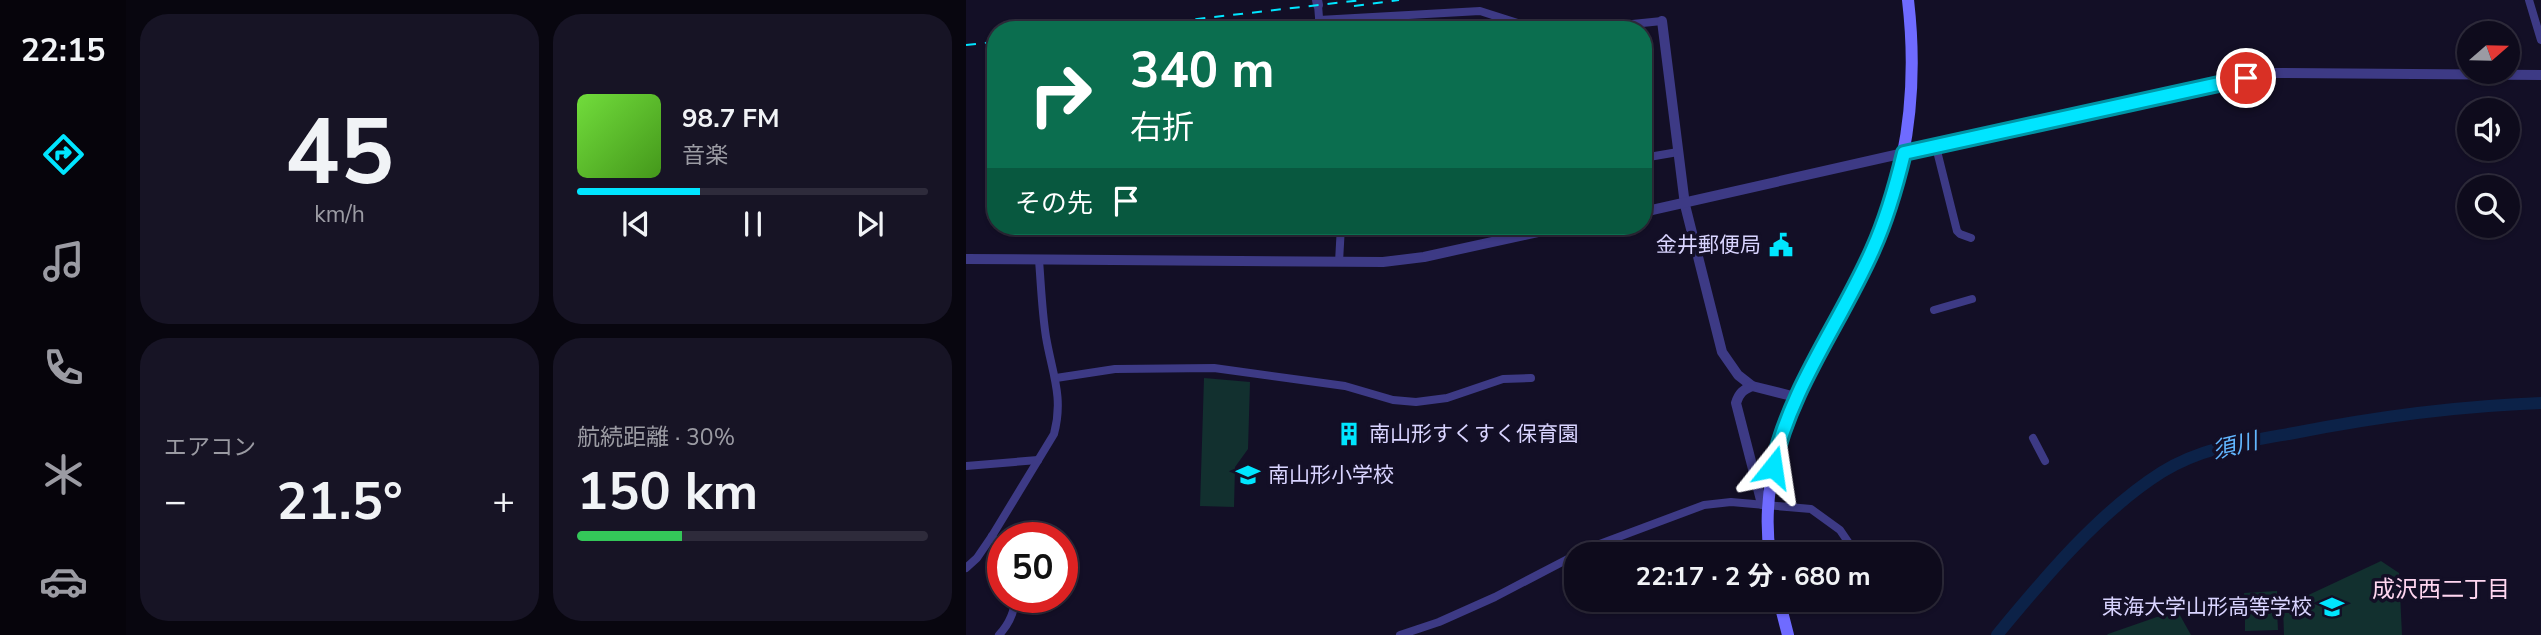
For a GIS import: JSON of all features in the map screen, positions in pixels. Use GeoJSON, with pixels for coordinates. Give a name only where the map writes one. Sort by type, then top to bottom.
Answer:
{"type":"FeatureCollection","features":[{"type":"Feature","properties":{"kind":"main road"},"geometry":{"type":"LineString","coordinates":[[1769,542],[1766,505],[1777,450],[1796,397],[1873,250],[1893,199],[1904,153],[1913,68],[1908,0]]}},
{"type":"Feature","properties":{"kind":"main road"},"geometry":{"type":"LineString","coordinates":[[1782,612],[1788,635]]}},
{"type":"Feature","properties":{"kind":"street"},"geometry":{"type":"LineString","coordinates":[[2529,0],[2541,40]]}},
{"type":"Feature","properties":{"kind":"street"},"geometry":{"type":"LineString","coordinates":[[1317,3],[1319,21]]}},
{"type":"Feature","properties":{"kind":"street"},"geometry":{"type":"LineString","coordinates":[[1359,21],[1458,11],[1480,11],[1511,21]]}},
{"type":"Feature","properties":{"kind":"street"},"geometry":{"type":"LineString","coordinates":[[1652,22],[1662,21],[1685,205],[1722,352],[1738,375],[1752,386],[1796,397]]}},
{"type":"Feature","properties":{"kind":"street"},"geometry":{"type":"LineString","coordinates":[[1652,210],[2219,82],[2273,73],[2541,75]]}},
{"type":"Feature","properties":{"kind":"street"},"geometry":{"type":"LineString","coordinates":[[1936,147],[1957,231],[1971,238]]}},
{"type":"Feature","properties":{"kind":"street"},"geometry":{"type":"LineString","coordinates":[[1652,156],[1678,152]]}},
{"type":"Feature","properties":{"kind":"street"},"geometry":{"type":"LineString","coordinates":[[1339,262],[1340,235]]}},
{"type":"Feature","properties":{"kind":"street"},"geometry":{"type":"LineString","coordinates":[[966,259],[1383,262],[1424,257],[1524,235]]}},
{"type":"Feature","properties":{"kind":"street"},"geometry":{"type":"LineString","coordinates":[[1000,522],[1057,425],[1059,398],[1044,322],[1040,260]]}},
{"type":"Feature","properties":{"kind":"street"},"geometry":{"type":"LineString","coordinates":[[1934,310],[1972,299]]}},
{"type":"Feature","properties":{"kind":"street"},"geometry":{"type":"LineString","coordinates":[[1056,378],[1115,369],[1214,368],[1345,386],[1392,400],[1416,402],[1447,398],[1503,379],[1531,377]]}},
{"type":"Feature","properties":{"kind":"street"},"geometry":{"type":"LineString","coordinates":[[1752,386],[1738,395],[1736,403],[1766,505]]}},
{"type":"Feature","properties":{"kind":"street"},"geometry":{"type":"LineString","coordinates":[[2033,438],[2045,460]]}},
{"type":"Feature","properties":{"kind":"street"},"geometry":{"type":"LineString","coordinates":[[966,467],[1038,460]]}},
{"type":"Feature","properties":{"kind":"street"},"geometry":{"type":"LineString","coordinates":[[1400,635],[1439,622],[1495,597],[1589,548],[1704,505],[1731,502],[1811,509],[1840,530],[1848,542]]}},
{"type":"Feature","properties":{"kind":"street"},"geometry":{"type":"LineString","coordinates":[[966,568],[987,543]]}},
{"type":"Feature","properties":{"kind":"street"},"geometry":{"type":"LineString","coordinates":[[999,635],[1013,613]]}},
{"type":"Feature","properties":{"kind":"green space"},"geometry":{"type":"Polygon","coordinates":[[[1204,378],[1250,382],[1248,449],[1235,467],[1234,507],[1200,506],[1204,378]]]}},
{"type":"Feature","properties":{"kind":"green space"},"geometry":{"type":"Polygon","coordinates":[[[2381,561],[2399,573],[2402,635],[2284,635],[2283,607],[2381,561]]]}},
{"type":"Feature","properties":{"kind":"green space"},"geometry":{"type":"Polygon","coordinates":[[[2277,591],[2277,610],[2245,611],[2244,593],[2277,591]]]}},
{"type":"Feature","properties":{"kind":"green space"},"geometry":{"type":"Polygon","coordinates":[[[2177,610],[2191,635],[2107,635],[2108,634],[2177,610]]]}},
{"type":"Feature","properties":{"kind":"green space"},"geometry":{"type":"Polygon","coordinates":[[[2277,611],[2278,630],[2245,631],[2245,613],[2277,611]]]}},
{"type":"Feature","properties":{"kind":"waterway","name":"須川"},"geometry":{"type":"LineString","coordinates":[[1997,635],[2095,526],[2139,488],[2177,463],[2193,456],[2243,442],[2355,422],[2417,413],[2541,403]]}},
{"type":"Feature","properties":{"kind":"railway"},"geometry":{"type":"LineString","coordinates":[[1179,21],[1362,0]]}},
{"type":"Feature","properties":{"kind":"railway"},"geometry":{"type":"LineString","coordinates":[[1354,6],[1399,0]]}},
{"type":"Feature","properties":{"kind":"railway"},"geometry":{"type":"LineString","coordinates":[[966,45],[987,43]]}},
{"type":"Feature","properties":{"kind":"place","name":"金井郵便局"},"geometry":{"type":"Point","coordinates":[1781,245]}},
{"type":"Feature","properties":{"kind":"place","name":"南山形すくすく保育園"},"geometry":{"type":"Point","coordinates":[1349,434]}},
{"type":"Feature","properties":{"kind":"place","name":"南山形小学校"},"geometry":{"type":"Point","coordinates":[1248,475]}},
{"type":"Feature","properties":{"kind":"place","name":"東海大学山形高等学校"},"geometry":{"type":"Point","coordinates":[2332,607]}},
{"type":"Feature","properties":{"kind":"district","name":"成沢西二丁目"},"geometry":{"type":"Point","coordinates":[2441,589]}},
{"type":"Feature","properties":{"kind":"route"},"geometry":{"type":"LineString","coordinates":[[1773,467],[1796,397],[1873,250],[1893,199],[1904,153],[2246,78]]}}]}
